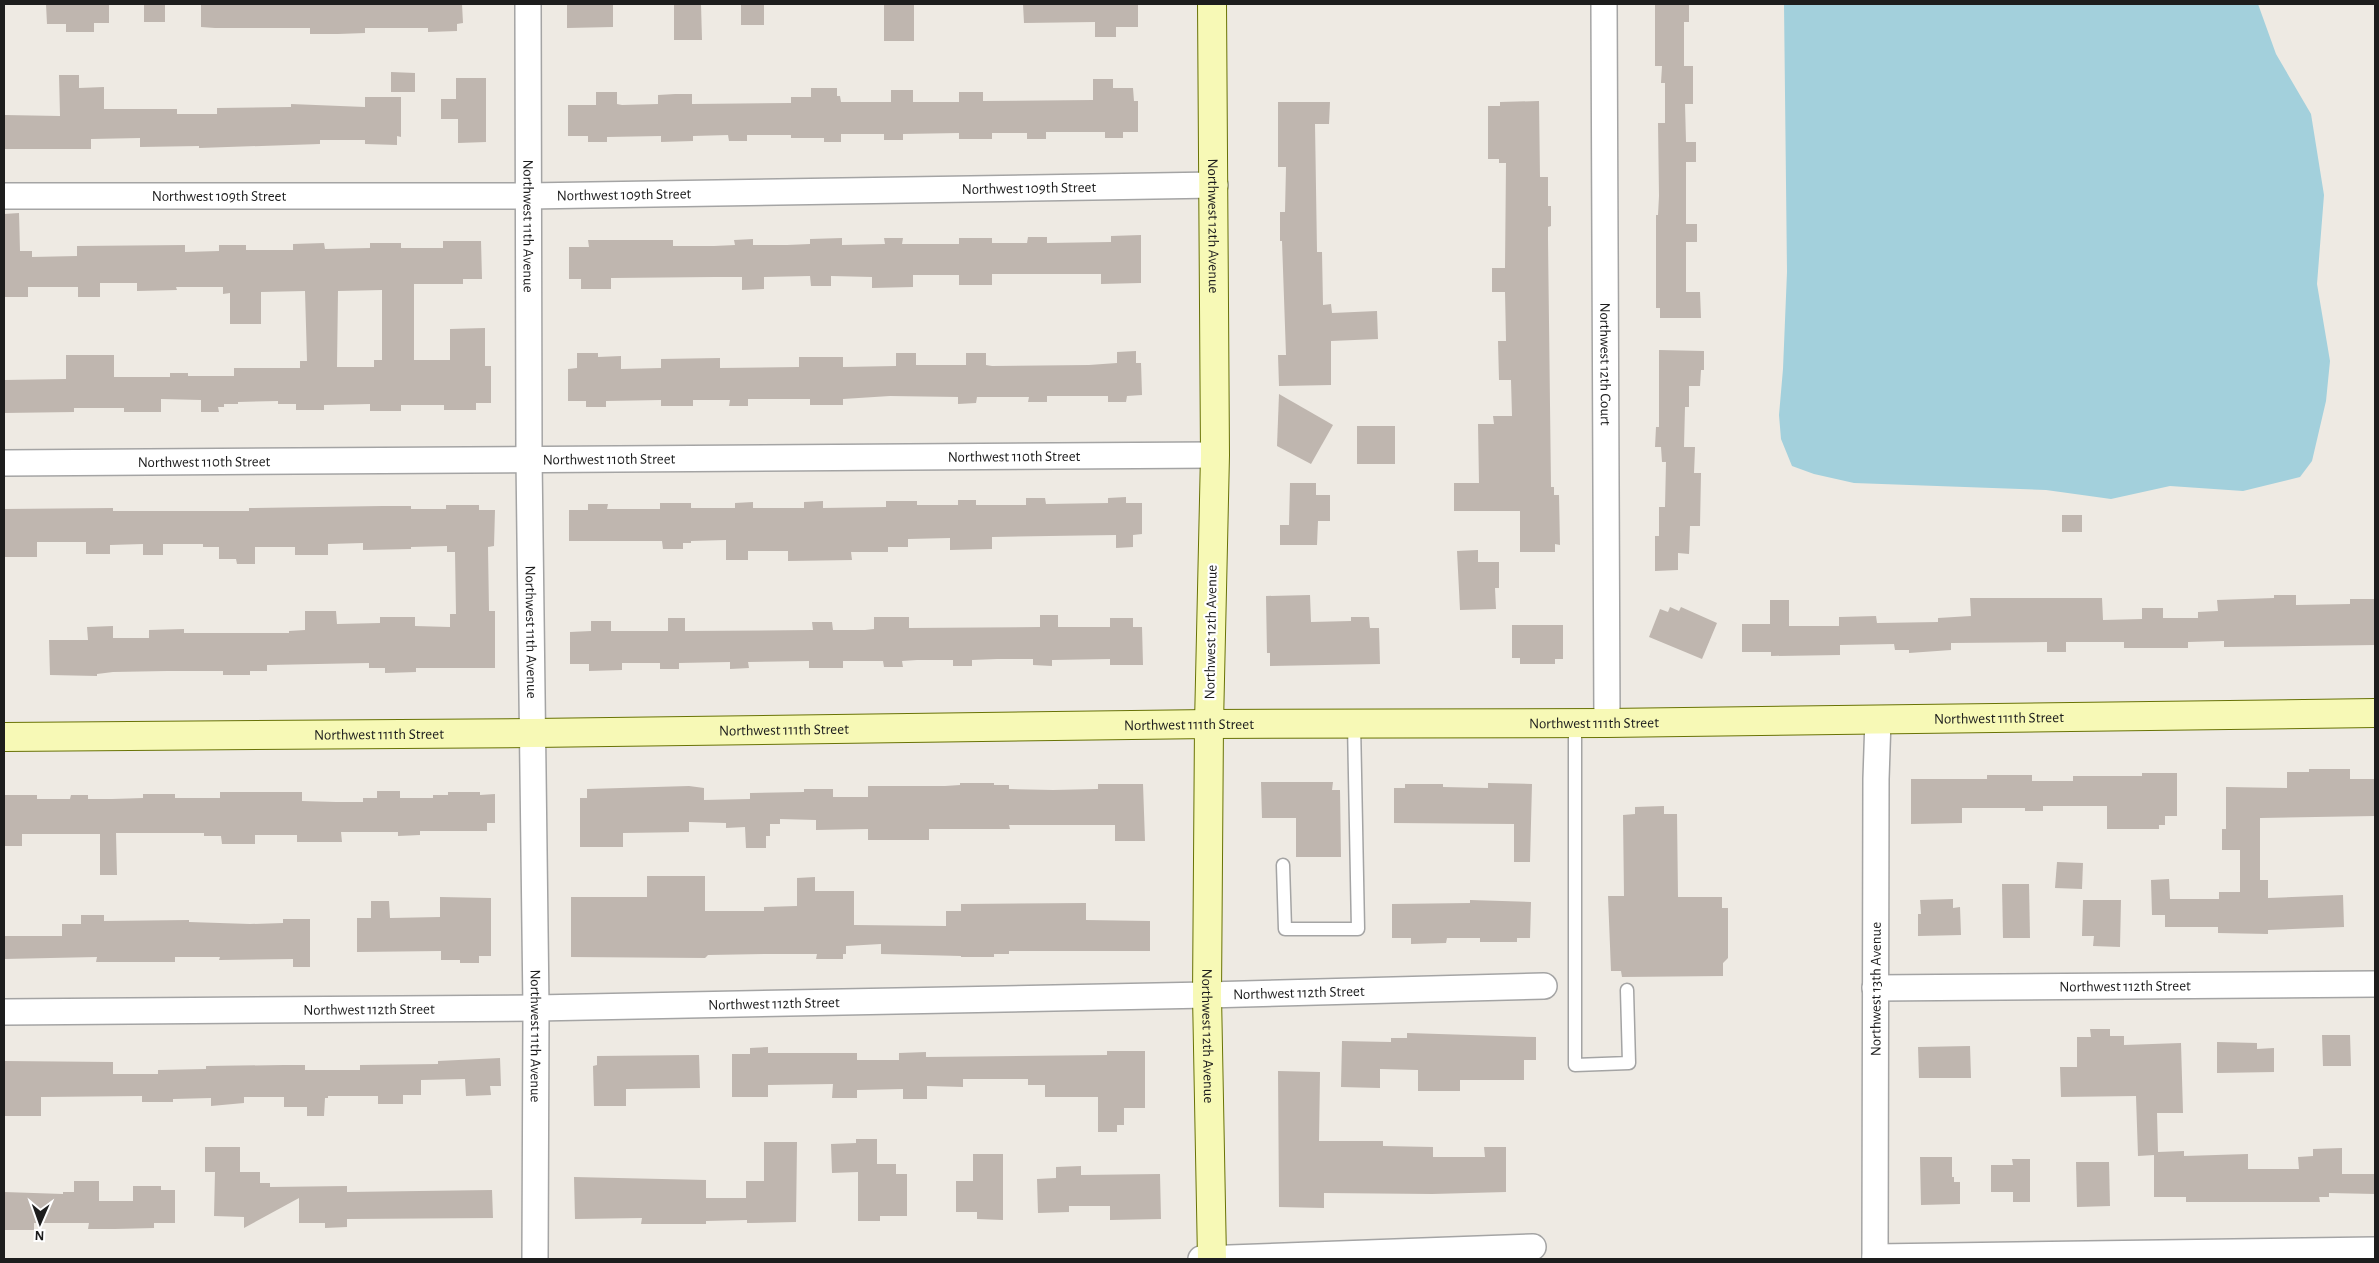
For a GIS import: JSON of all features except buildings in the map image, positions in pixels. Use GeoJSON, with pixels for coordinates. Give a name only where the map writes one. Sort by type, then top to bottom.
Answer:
{"type":"FeatureCollection","features":[{"type":"Feature","properties":{"kind":"street","name":"Northwest 11th Avenue"},"geometry":{"type":"LineString","coordinates":[[528,4],[529,458],[536,1008],[535,1259]]}},
{"type":"Feature","properties":{"kind":"street","name":"Northwest 12th Avenue"},"geometry":{"type":"LineString","coordinates":[[1209,1259],[1207,995],[1209,724],[1215,455],[1215,185],[1212,4]]}},
{"type":"Feature","properties":{"kind":"street","name":"Northwest 12th Court"},"geometry":{"type":"LineString","coordinates":[[1604,4],[1607,723]]}},
{"type":"Feature","properties":{"kind":"street","name":"Northwest 109th Street"},"geometry":{"type":"LineString","coordinates":[[4,196],[528,196],[1215,185]]}},
{"type":"Feature","properties":{"kind":"street","name":"Northwest 110th Street"},"geometry":{"type":"LineString","coordinates":[[4,462],[1215,455]]}},
{"type":"Feature","properties":{"kind":"street","name":"Northwest 111th Street"},"geometry":{"type":"LineString","coordinates":[[4,737],[533,733],[1209,724],[1607,723],[2375,713]]}},
{"type":"Feature","properties":{"kind":"street","name":"Northwest 13th Avenue"},"geometry":{"type":"LineString","coordinates":[[1875,1258],[1875,988],[1878,719]]}},
{"type":"Feature","properties":{"kind":"street","name":"Northwest 112th Street"},"geometry":{"type":"LineString","coordinates":[[1875,988],[2375,984]]}},
{"type":"Feature","properties":{"kind":"street","name":"Northwest 112th Street"},"geometry":{"type":"LineString","coordinates":[[4,1012],[536,1008],[1207,995],[1544,986]]}},
{"type":"Feature","properties":{"kind":"street"},"geometry":{"type":"LineString","coordinates":[[1209,1259],[1533,1247]]}},
{"type":"Feature","properties":{"kind":"street"},"geometry":{"type":"LineString","coordinates":[[1875,1258],[2375,1250]]}},
{"type":"Feature","properties":{"kind":"lane"},"geometry":{"type":"LineString","coordinates":[[1575,723],[1576,1065],[1628,1064],[1627,990]]}},
{"type":"Feature","properties":{"kind":"lane"},"geometry":{"type":"LineString","coordinates":[[1283,865],[1285,929],[1358,929],[1354,724]]}},
{"type":"Feature","properties":{"kind":"water"},"geometry":{"type":"Polygon","coordinates":[[[1784,4],[2258,4],[2276,54],[2311,114],[2324,195],[2317,284],[2330,361],[2326,401],[2312,461],[2300,477],[2243,491],[2170,486],[2111,499],[2046,490],[1854,483],[1814,474],[1792,466],[1781,439],[1779,415],[1787,272],[1784,4]]]}}]}
